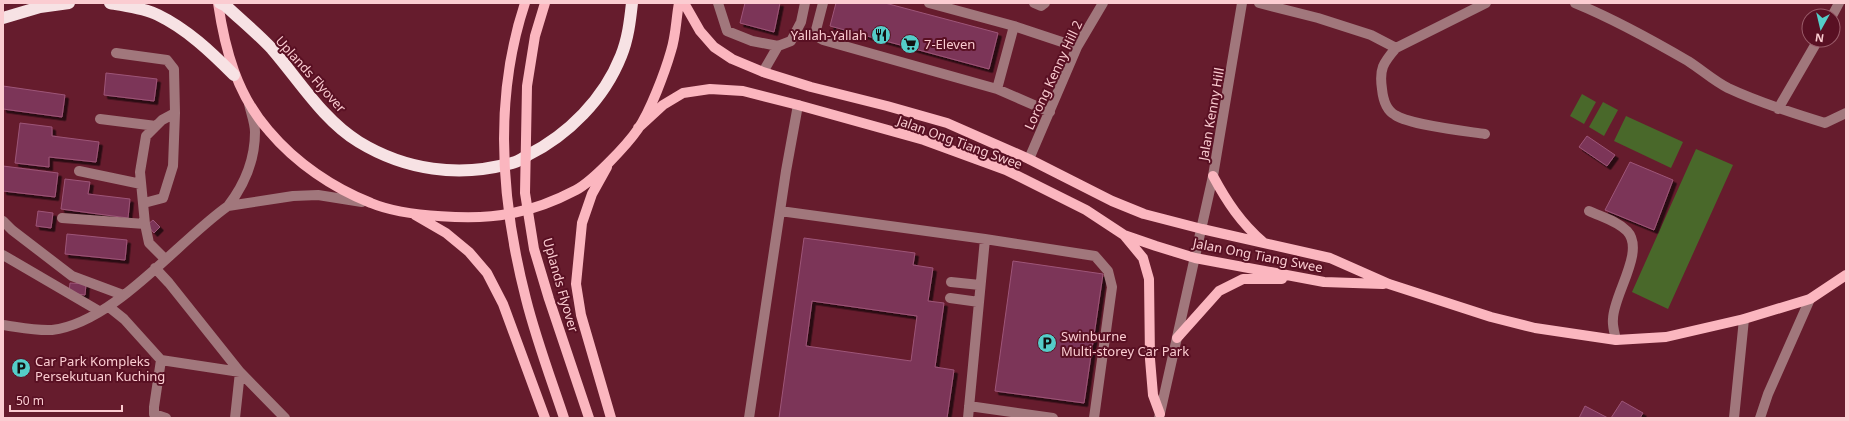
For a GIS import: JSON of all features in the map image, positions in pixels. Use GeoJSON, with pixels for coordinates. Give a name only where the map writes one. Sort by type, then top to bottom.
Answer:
{"type":"FeatureCollection","features":[{"type":"Feature","properties":{"kind":"highway"},"geometry":{"type":"LineString","coordinates":[[3,18],[40,7],[68,3]]}},
{"type":"Feature","properties":{"kind":"highway"},"geometry":{"type":"LineString","coordinates":[[110,3],[157,14],[199,42],[234,74]]}},
{"type":"Feature","properties":{"kind":"highway","name":"Uplands Flyover"},"geometry":{"type":"LineString","coordinates":[[219,3],[271,48],[316,103],[357,141],[382,155],[433,170],[456,172],[513,163],[548,145],[569,128],[606,86],[621,56],[630,22],[632,3]]}},
{"type":"Feature","properties":{"kind":"main road"},"geometry":{"type":"LineString","coordinates":[[219,3],[222,29],[234,74],[248,101],[268,131],[295,158],[335,186],[373,204],[413,214],[463,217],[513,213],[544,203],[577,189],[611,160],[638,128],[656,92],[672,50],[679,3]]}},
{"type":"Feature","properties":{"kind":"main road"},"geometry":{"type":"LineString","coordinates":[[525,3],[517,29],[508,75],[503,129],[506,192],[515,255],[526,301],[564,418]]}},
{"type":"Feature","properties":{"kind":"main road","name":"Uplands Flyover"},"geometry":{"type":"LineString","coordinates":[[545,3],[535,36],[528,86],[525,193],[534,249],[549,299],[589,418]]}},
{"type":"Feature","properties":{"kind":"main road","name":"Jalan Ong Tiang Swee"},"geometry":{"type":"LineString","coordinates":[[684,3],[700,31],[714,47],[732,59],[763,72],[811,87],[947,123],[1029,159],[1130,209],[1144,214],[1265,244],[1330,258],[1389,284],[1491,317],[1535,328],[1616,340],[1666,337],[1744,319],[1810,298],[1846,275]]}},
{"type":"Feature","properties":{"kind":"main road","name":"Jalan Ong Tiang Swee"},"geometry":{"type":"LineString","coordinates":[[638,128],[663,105],[683,93],[710,89],[743,92],[798,105],[924,140],[1006,170],[1086,210],[1124,235],[1195,258],[1324,282],[1389,284]]}},
{"type":"Feature","properties":{"kind":"main road"},"geometry":{"type":"LineString","coordinates":[[611,160],[592,194],[582,223],[576,284],[581,314],[611,418]]}},
{"type":"Feature","properties":{"kind":"main road"},"geometry":{"type":"LineString","coordinates":[[1213,176],[1236,215],[1250,232],[1265,244]]}},
{"type":"Feature","properties":{"kind":"main road"},"geometry":{"type":"LineString","coordinates":[[413,214],[446,233],[469,252],[487,273],[503,304],[544,418]]}},
{"type":"Feature","properties":{"kind":"main road"},"geometry":{"type":"LineString","coordinates":[[1124,235],[1143,258],[1149,279],[1150,360],[1153,395],[1160,416]]}},
{"type":"Feature","properties":{"kind":"main road"},"geometry":{"type":"LineString","coordinates":[[1177,338],[1219,291],[1243,279],[1324,282]]}},
{"type":"Feature","properties":{"kind":"street"},"geometry":{"type":"LineString","coordinates":[[718,3],[727,31],[752,41],[778,46],[791,41],[801,22],[805,3]]}},
{"type":"Feature","properties":{"kind":"street"},"geometry":{"type":"LineString","coordinates":[[823,3],[817,24],[816,36],[823,40],[997,89],[1050,112]]}},
{"type":"Feature","properties":{"kind":"street"},"geometry":{"type":"LineString","coordinates":[[929,3],[1014,26],[1077,47]]}},
{"type":"Feature","properties":{"kind":"street"},"geometry":{"type":"LineString","coordinates":[[1034,3],[1041,6],[1045,3]]}},
{"type":"Feature","properties":{"kind":"street","name":"Lorong Kenny Hill 2"},"geometry":{"type":"LineString","coordinates":[[1029,159],[1077,47],[1103,3]]}},
{"type":"Feature","properties":{"kind":"street","name":"Jalan Kenny Hill"},"geometry":{"type":"LineString","coordinates":[[1160,416],[1213,176],[1242,3]]}},
{"type":"Feature","properties":{"kind":"street"},"geometry":{"type":"LineString","coordinates":[[1259,3],[1318,18],[1371,35],[1396,48]]}},
{"type":"Feature","properties":{"kind":"street"},"geometry":{"type":"LineString","coordinates":[[1485,134],[1413,121],[1395,115],[1386,106],[1380,76],[1383,65],[1396,48],[1486,3]]}},
{"type":"Feature","properties":{"kind":"street"},"geometry":{"type":"LineString","coordinates":[[1575,3],[1592,10],[1653,42],[1727,87],[1778,109],[1825,123],[1846,112]]}},
{"type":"Feature","properties":{"kind":"street"},"geometry":{"type":"LineString","coordinates":[[801,22],[817,24]]}},
{"type":"Feature","properties":{"kind":"street"},"geometry":{"type":"LineString","coordinates":[[997,89],[1014,26]]}},
{"type":"Feature","properties":{"kind":"street"},"geometry":{"type":"LineString","coordinates":[[763,72],[778,46]]}},
{"type":"Feature","properties":{"kind":"street"},"geometry":{"type":"LineString","coordinates":[[1778,109],[1813,48]]}},
{"type":"Feature","properties":{"kind":"street"},"geometry":{"type":"LineString","coordinates":[[116,53],[167,60],[174,69],[175,113],[173,166],[163,198],[144,203]]}},
{"type":"Feature","properties":{"kind":"street"},"geometry":{"type":"LineString","coordinates":[[3,324],[52,330],[79,322],[109,307],[207,222],[228,206],[240,190],[253,157],[255,130],[248,101]]}},
{"type":"Feature","properties":{"kind":"street"},"geometry":{"type":"LineString","coordinates":[[749,418],[780,211],[798,105]]}},
{"type":"Feature","properties":{"kind":"street"},"geometry":{"type":"LineString","coordinates":[[166,259],[150,245],[145,224],[140,172],[146,136],[162,120],[175,113]]}},
{"type":"Feature","properties":{"kind":"street"},"geometry":{"type":"LineString","coordinates":[[100,119],[156,126]]}},
{"type":"Feature","properties":{"kind":"street"},"geometry":{"type":"LineString","coordinates":[[79,171],[141,184]]}},
{"type":"Feature","properties":{"kind":"street"},"geometry":{"type":"LineString","coordinates":[[228,206],[293,196],[318,195],[373,204]]}},
{"type":"Feature","properties":{"kind":"street"},"geometry":{"type":"LineString","coordinates":[[780,211],[985,239],[1094,256],[1108,272],[1112,287],[1094,418]]}},
{"type":"Feature","properties":{"kind":"street"},"geometry":{"type":"LineString","coordinates":[[1589,211],[1615,223],[1628,232],[1633,241],[1634,253],[1617,300],[1612,320],[1616,340]]}},
{"type":"Feature","properties":{"kind":"street"},"geometry":{"type":"LineString","coordinates":[[62,218],[145,224]]}},
{"type":"Feature","properties":{"kind":"street"},"geometry":{"type":"LineString","coordinates":[[3,221],[58,267],[72,276],[123,296]]}},
{"type":"Feature","properties":{"kind":"street"},"geometry":{"type":"LineString","coordinates":[[968,418],[985,239]]}},
{"type":"Feature","properties":{"kind":"street"},"geometry":{"type":"LineString","coordinates":[[3,255],[99,311]]}},
{"type":"Feature","properties":{"kind":"street"},"geometry":{"type":"LineString","coordinates":[[50,283],[58,267]]}},
{"type":"Feature","properties":{"kind":"street"},"geometry":{"type":"LineString","coordinates":[[155,268],[169,283],[240,372],[285,418]]}},
{"type":"Feature","properties":{"kind":"street"},"geometry":{"type":"LineString","coordinates":[[951,282],[980,285]]}},
{"type":"Feature","properties":{"kind":"street"},"geometry":{"type":"LineString","coordinates":[[950,298],[979,302]]}},
{"type":"Feature","properties":{"kind":"street"},"geometry":{"type":"LineString","coordinates":[[1760,418],[1768,394],[1810,298]]}},
{"type":"Feature","properties":{"kind":"street"},"geometry":{"type":"LineString","coordinates":[[109,307],[124,319],[160,360],[240,372]]}},
{"type":"Feature","properties":{"kind":"street"},"geometry":{"type":"LineString","coordinates":[[1734,418],[1744,319]]}},
{"type":"Feature","properties":{"kind":"street"},"geometry":{"type":"LineString","coordinates":[[160,360],[154,414],[166,418]]}},
{"type":"Feature","properties":{"kind":"street"},"geometry":{"type":"LineString","coordinates":[[235,418],[240,372]]}},
{"type":"Feature","properties":{"kind":"street"},"geometry":{"type":"LineString","coordinates":[[969,406],[1053,418]]}},
{"type":"Feature","properties":{"kind":"green space"},"geometry":{"type":"Polygon","coordinates":[[[1582,94],[1596,102],[1584,124],[1570,116],[1582,94]]]}},
{"type":"Feature","properties":{"kind":"green space"},"geometry":{"type":"Polygon","coordinates":[[[1603,102],[1618,110],[1604,136],[1589,127],[1603,102]]]}},
{"type":"Feature","properties":{"kind":"green space"},"geometry":{"type":"Polygon","coordinates":[[[1626,116],[1683,142],[1671,168],[1614,141],[1626,116]]]}},
{"type":"Feature","properties":{"kind":"green space"},"geometry":{"type":"Polygon","coordinates":[[[1696,149],[1733,165],[1668,309],[1632,292],[1696,149]]]}},
{"type":"Feature","properties":{"kind":"building"},"geometry":{"type":"Polygon","coordinates":[[[745,3],[780,3],[774,32],[740,23],[745,3]]]}},
{"type":"Feature","properties":{"kind":"building"},"geometry":{"type":"Polygon","coordinates":[[[836,3],[885,3],[998,33],[989,69],[830,26],[836,3]]]}},
{"type":"Feature","properties":{"kind":"building"},"geometry":{"type":"Polygon","coordinates":[[[106,73],[157,79],[154,101],[104,95],[106,73]]]}},
{"type":"Feature","properties":{"kind":"building"},"geometry":{"type":"Polygon","coordinates":[[[3,86],[65,95],[62,117],[3,109],[3,86]]]}},
{"type":"Feature","properties":{"kind":"building"},"geometry":{"type":"Polygon","coordinates":[[[20,123],[52,127],[52,136],[99,142],[96,162],[49,157],[49,167],[15,163],[20,123]]]}},
{"type":"Feature","properties":{"kind":"building"},"geometry":{"type":"Polygon","coordinates":[[[1587,136],[1615,155],[1607,166],[1579,147],[1587,136]]]}},
{"type":"Feature","properties":{"kind":"building"},"geometry":{"type":"Polygon","coordinates":[[[1630,162],[1673,180],[1654,230],[1605,210],[1630,162]]]}},
{"type":"Feature","properties":{"kind":"building"},"geometry":{"type":"Polygon","coordinates":[[[3,166],[58,173],[55,197],[3,191],[3,166]]]}},
{"type":"Feature","properties":{"kind":"building"},"geometry":{"type":"Polygon","coordinates":[[[65,179],[90,182],[88,194],[130,199],[128,218],[61,209],[65,179]]]}},
{"type":"Feature","properties":{"kind":"building"},"geometry":{"type":"Polygon","coordinates":[[[38,211],[53,213],[51,228],[36,226],[38,211]]]}},
{"type":"Feature","properties":{"kind":"building"},"geometry":{"type":"Polygon","coordinates":[[[153,220],[160,227],[154,233],[147,225],[153,220]]]}},
{"type":"Feature","properties":{"kind":"building"},"geometry":{"type":"Polygon","coordinates":[[[67,234],[127,240],[125,260],[65,254],[67,234]]]}},
{"type":"Feature","properties":{"kind":"building"},"geometry":{"type":"Polygon","coordinates":[[[804,238],[915,253],[913,265],[933,268],[928,301],[944,303],[935,367],[954,370],[947,418],[779,418],[804,238]],[[812,301],[806,346],[911,361],[917,316],[812,301]]]}},
{"type":"Feature","properties":{"kind":"building","name":"Swinburne Multi-storey Car Park"},"geometry":{"type":"Polygon","coordinates":[[[1013,261],[1103,274],[1084,403],[995,391],[1013,261]]]}},
{"type":"Feature","properties":{"kind":"building"},"geometry":{"type":"Polygon","coordinates":[[[70,283],[86,284],[85,295],[69,293],[70,283]]]}},
{"type":"Feature","properties":{"kind":"building"},"geometry":{"type":"Polygon","coordinates":[[[1622,401],[1643,413],[1640,418],[1611,418],[1622,401]]]}},
{"type":"Feature","properties":{"kind":"building"},"geometry":{"type":"Polygon","coordinates":[[[1585,406],[1608,418],[1579,418],[1585,406]]]}},
{"type":"Feature","properties":{"kind":"place","name":"Yallah-Yallah"},"geometry":{"type":"Point","coordinates":[881,35]}},
{"type":"Feature","properties":{"kind":"place","name":"7-Eleven"},"geometry":{"type":"Point","coordinates":[910,44]}},
{"type":"Feature","properties":{"kind":"place","name":"Swinburne Multi-storey Car Park"},"geometry":{"type":"Point","coordinates":[1047,343]}},
{"type":"Feature","properties":{"kind":"place","name":"Car Park Kompleks Persekutuan Kuching"},"geometry":{"type":"Point","coordinates":[21,368]}}]}
